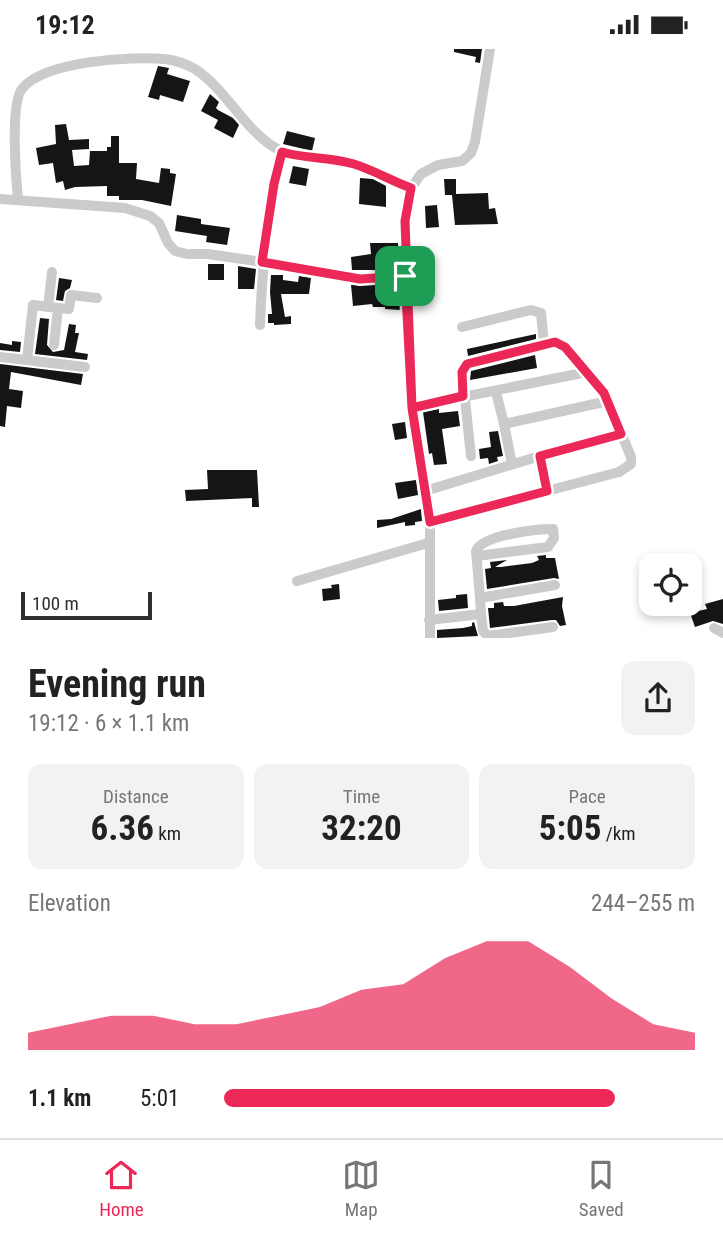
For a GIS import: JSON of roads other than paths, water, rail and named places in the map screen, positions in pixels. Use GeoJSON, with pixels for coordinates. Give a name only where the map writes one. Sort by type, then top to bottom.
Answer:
{"type":"FeatureCollection","features":[{"type":"Feature","properties":{"kind":"street"},"geometry":{"type":"LineString","coordinates":[[430,638],[430,522],[412,408],[405,221],[411,188],[421,174],[435,166],[462,161],[471,153],[490,49]]}},
{"type":"Feature","properties":{"kind":"street"},"geometry":{"type":"LineString","coordinates":[[18,199],[18,98],[22,88],[52,70],[129,58],[167,59],[197,71],[256,131],[282,152],[355,165],[411,188]]}},
{"type":"Feature","properties":{"kind":"street"},"geometry":{"type":"LineString","coordinates":[[260,325],[262,262],[274,184],[282,152]]}},
{"type":"Feature","properties":{"kind":"street"},"geometry":{"type":"LineString","coordinates":[[0,201],[18,199],[139,211],[159,223],[162,234],[175,251],[262,262],[360,279],[405,276]]}},
{"type":"Feature","properties":{"kind":"street"},"geometry":{"type":"LineString","coordinates":[[52,272],[54,345]]}},
{"type":"Feature","properties":{"kind":"street"},"geometry":{"type":"LineString","coordinates":[[27,360],[33,305],[69,309],[71,295],[97,298]]}},
{"type":"Feature","properties":{"kind":"street"},"geometry":{"type":"LineString","coordinates":[[463,327],[531,310],[538,311],[543,318],[544,344]]}},
{"type":"Feature","properties":{"kind":"street"},"geometry":{"type":"LineString","coordinates":[[430,522],[547,491],[626,468],[631,464],[631,457],[608,401],[587,372],[560,343],[544,344],[467,364],[462,372],[463,396],[471,456]]}},
{"type":"Feature","properties":{"kind":"street"},"geometry":{"type":"LineString","coordinates":[[0,357],[85,367]]}},
{"type":"Feature","properties":{"kind":"street"},"geometry":{"type":"LineString","coordinates":[[412,408],[587,372]]}},
{"type":"Feature","properties":{"kind":"street"},"geometry":{"type":"LineString","coordinates":[[496,391],[512,464]]}},
{"type":"Feature","properties":{"kind":"street"},"geometry":{"type":"LineString","coordinates":[[505,424],[608,401]]}},
{"type":"Feature","properties":{"kind":"street"},"geometry":{"type":"LineString","coordinates":[[425,491],[621,434]]}},
{"type":"Feature","properties":{"kind":"street"},"geometry":{"type":"LineString","coordinates":[[540,456],[547,491]]}},
{"type":"Feature","properties":{"kind":"street"},"geometry":{"type":"LineString","coordinates":[[477,556],[548,547],[554,538],[553,530],[485,541],[478,546],[477,556],[483,631],[488,636],[553,627]]}},
{"type":"Feature","properties":{"kind":"street"},"geometry":{"type":"LineString","coordinates":[[297,581],[428,543]]}},
{"type":"Feature","properties":{"kind":"street"},"geometry":{"type":"LineString","coordinates":[[480,598],[555,585]]}},
{"type":"Feature","properties":{"kind":"street"},"geometry":{"type":"LineString","coordinates":[[429,620],[481,614]]}}]}
